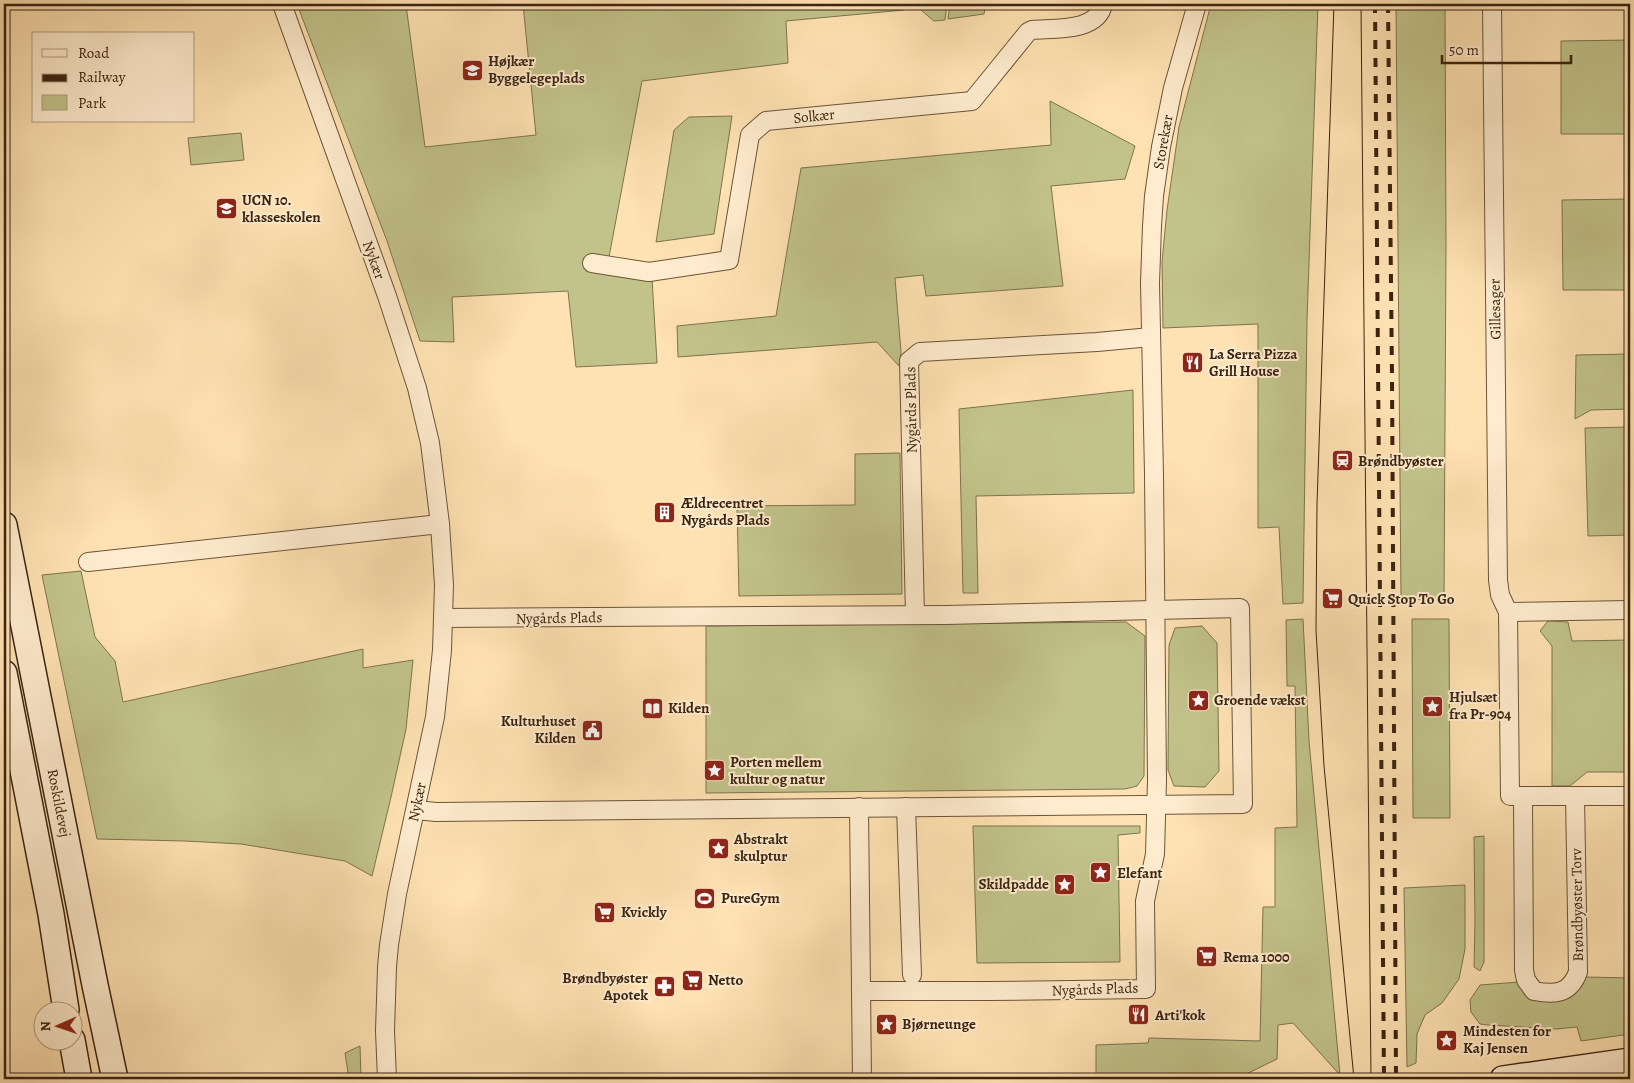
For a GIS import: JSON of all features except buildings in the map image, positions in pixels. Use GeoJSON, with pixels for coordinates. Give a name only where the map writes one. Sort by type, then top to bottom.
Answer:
{"type":"FeatureCollection","features":[{"type":"Feature","properties":{"kind":"main road","name":"Roskildevej"},"geometry":{"type":"LineString","coordinates":[[4,526],[115,1079]]}},
{"type":"Feature","properties":{"kind":"main road","name":"Roskildevej"},"geometry":{"type":"LineString","coordinates":[[4,673],[51,914],[64,1000]]}},
{"type":"Feature","properties":{"kind":"main road"},"geometry":{"type":"LineString","coordinates":[[74,1050],[79,1077]]}},
{"type":"Feature","properties":{"kind":"main road"},"geometry":{"type":"LineString","coordinates":[[1503,1079],[1630,1061]]}},
{"type":"Feature","properties":{"kind":"street","name":"Nykær"},"geometry":{"type":"LineString","coordinates":[[282,4],[418,388],[430,443],[440,524],[444,585],[442,650],[435,717],[397,894],[388,952],[387,1079]]}},
{"type":"Feature","properties":{"kind":"street","name":"Solkær"},"geometry":{"type":"LineString","coordinates":[[592,263],[649,272],[729,260],[750,135],[766,121],[972,101],[1028,32],[1083,25],[1092,21],[1101,12],[1103,4]]}},
{"type":"Feature","properties":{"kind":"street","name":"Storekær"},"geometry":{"type":"LineString","coordinates":[[1150,283],[1154,196],[1160,157],[1174,88],[1197,4]]}},
{"type":"Feature","properties":{"kind":"street","name":"Gillesager"},"geometry":{"type":"LineString","coordinates":[[1492,4],[1498,580],[1500,595],[1508,612]]}},
{"type":"Feature","properties":{"kind":"street","name":"Nygårds Plads"},"geometry":{"type":"LineString","coordinates":[[861,991],[1146,989],[1145,900],[1155,854],[1157,804],[1150,283]]}},
{"type":"Feature","properties":{"kind":"street","name":"Nygårds Plads"},"geometry":{"type":"LineString","coordinates":[[915,615],[909,361],[920,352],[1151,337]]}},
{"type":"Feature","properties":{"kind":"street"},"geometry":{"type":"LineString","coordinates":[[88,562],[440,524]]}},
{"type":"Feature","properties":{"kind":"street","name":"Nygårds Plads"},"geometry":{"type":"LineString","coordinates":[[416,810],[442,812],[1243,804],[1240,608],[915,615],[443,618]]}},
{"type":"Feature","properties":{"kind":"street"},"geometry":{"type":"LineString","coordinates":[[1630,610],[1508,612],[1510,796],[1630,796]]}},
{"type":"Feature","properties":{"kind":"street","name":"Brøndbyøster Torv"},"geometry":{"type":"LineString","coordinates":[[1523,796],[1524,970],[1526,980],[1534,991],[1555,993],[1566,990],[1575,981],[1578,972],[1575,796]]}},
{"type":"Feature","properties":{"kind":"street"},"geometry":{"type":"LineString","coordinates":[[906,807],[912,975]]}},
{"type":"Feature","properties":{"kind":"street"},"geometry":{"type":"LineString","coordinates":[[860,808],[862,1079]]}},
{"type":"Feature","properties":{"kind":"green space"},"geometry":{"type":"Polygon","coordinates":[[[297,4],[406,5],[425,147],[536,135],[523,4],[899,4],[904,10],[786,21],[788,63],[642,81],[609,257],[652,278],[657,363],[576,367],[568,291],[452,297],[454,342],[420,341],[387,241],[297,4]]]}},
{"type":"Feature","properties":{"kind":"green space"},"geometry":{"type":"Polygon","coordinates":[[[914,4],[947,4],[945,20],[934,21],[914,4]]]}},
{"type":"Feature","properties":{"kind":"green space"},"geometry":{"type":"Polygon","coordinates":[[[950,4],[986,4],[984,14],[948,19],[950,4]]]}},
{"type":"Feature","properties":{"kind":"green space"},"geometry":{"type":"Polygon","coordinates":[[[1211,4],[1318,4],[1307,320],[1303,603],[1283,604],[1279,527],[1258,528],[1258,324],[1163,328],[1162,262],[1167,210],[1179,127],[1211,4]]]}},
{"type":"Feature","properties":{"kind":"green space"},"geometry":{"type":"Polygon","coordinates":[[[1396,4],[1445,4],[1444,599],[1401,600],[1396,4]]]}},
{"type":"Feature","properties":{"kind":"green space"},"geometry":{"type":"Polygon","coordinates":[[[1630,40],[1630,134],[1561,134],[1561,41],[1630,40]]]}},
{"type":"Feature","properties":{"kind":"green space"},"geometry":{"type":"Polygon","coordinates":[[[1050,101],[1135,146],[1125,179],[1051,186],[1063,286],[926,296],[923,275],[895,278],[901,352],[899,366],[877,342],[678,357],[677,326],[776,316],[801,168],[1051,145],[1050,101]]]}},
{"type":"Feature","properties":{"kind":"green space"},"geometry":{"type":"Polygon","coordinates":[[[732,116],[714,234],[656,242],[674,130],[689,117],[732,116]]]}},
{"type":"Feature","properties":{"kind":"green space"},"geometry":{"type":"Polygon","coordinates":[[[241,133],[244,160],[191,165],[188,138],[241,133]]]}},
{"type":"Feature","properties":{"kind":"green space"},"geometry":{"type":"Polygon","coordinates":[[[1630,199],[1630,290],[1563,290],[1562,200],[1630,199]]]}},
{"type":"Feature","properties":{"kind":"green space"},"geometry":{"type":"Polygon","coordinates":[[[1630,354],[1630,409],[1591,410],[1575,419],[1576,355],[1630,354]]]}},
{"type":"Feature","properties":{"kind":"green space"},"geometry":{"type":"Polygon","coordinates":[[[1133,390],[1134,493],[976,496],[978,593],[963,593],[959,409],[1133,390]]]}},
{"type":"Feature","properties":{"kind":"green space"},"geometry":{"type":"Polygon","coordinates":[[[1630,427],[1630,535],[1588,536],[1585,428],[1630,427]]]}},
{"type":"Feature","properties":{"kind":"green space"},"geometry":{"type":"Polygon","coordinates":[[[900,453],[902,594],[739,596],[737,506],[855,505],[855,454],[900,453]]]}},
{"type":"Feature","properties":{"kind":"green space"},"geometry":{"type":"Polygon","coordinates":[[[81,571],[95,637],[115,661],[123,702],[363,649],[363,668],[413,660],[406,729],[372,876],[345,861],[241,844],[97,839],[42,575],[81,571]]]}},
{"type":"Feature","properties":{"kind":"green space"},"geometry":{"type":"Polygon","coordinates":[[[1303,619],[1309,741],[1340,1075],[1293,1023],[1278,1025],[1277,1059],[1236,1079],[1096,1079],[1096,1045],[1148,1043],[1149,1038],[1260,1041],[1263,907],[1275,907],[1275,828],[1297,827],[1295,686],[1287,686],[1286,620],[1303,619]]]}},
{"type":"Feature","properties":{"kind":"green space"},"geometry":{"type":"Polygon","coordinates":[[[1412,619],[1449,619],[1450,818],[1413,818],[1412,619]]]}},
{"type":"Feature","properties":{"kind":"green space"},"geometry":{"type":"Polygon","coordinates":[[[1548,621],[1568,622],[1572,641],[1630,640],[1630,772],[1587,772],[1570,786],[1552,786],[1552,646],[1540,631],[1548,621]]]}},
{"type":"Feature","properties":{"kind":"green space"},"geometry":{"type":"Polygon","coordinates":[[[1126,622],[1145,636],[1144,776],[1137,786],[1125,789],[706,793],[706,626],[1126,622]]]}},
{"type":"Feature","properties":{"kind":"green space"},"geometry":{"type":"Polygon","coordinates":[[[1202,626],[1217,643],[1219,771],[1205,787],[1174,786],[1168,770],[1169,645],[1175,628],[1202,626]]]}},
{"type":"Feature","properties":{"kind":"green space"},"geometry":{"type":"Polygon","coordinates":[[[973,826],[1140,826],[1140,833],[1118,835],[1120,962],[977,963],[973,826]]]}},
{"type":"Feature","properties":{"kind":"green space"},"geometry":{"type":"Polygon","coordinates":[[[1484,836],[1484,962],[1480,971],[1474,967],[1474,837],[1484,836]]]}},
{"type":"Feature","properties":{"kind":"green space"},"geometry":{"type":"Polygon","coordinates":[[[1465,885],[1465,949],[1459,979],[1442,1003],[1425,1015],[1417,1034],[1416,1063],[1407,1067],[1404,888],[1465,885]]]}},
{"type":"Feature","properties":{"kind":"green space"},"geometry":{"type":"Polygon","coordinates":[[[1586,977],[1630,978],[1630,1034],[1581,1041],[1577,1027],[1556,1029],[1480,1024],[1471,1012],[1470,1000],[1480,985],[1519,982],[1577,989],[1586,977]]]}},
{"type":"Feature","properties":{"kind":"green space"},"geometry":{"type":"Polygon","coordinates":[[[360,1046],[361,1079],[349,1079],[345,1053],[360,1046]]]}},
{"type":"Feature","properties":{"kind":"tram line"},"geometry":{"type":"LineString","coordinates":[[1334,4],[1317,504],[1316,630],[1324,766],[1354,1079]]}},
{"type":"Feature","properties":{"kind":"tram line"},"geometry":{"type":"LineString","coordinates":[[1361,4],[1371,1079]]}},
{"type":"Feature","properties":{"kind":"railway"},"geometry":{"type":"LineString","coordinates":[[1375,4],[1384,1079]]}},
{"type":"Feature","properties":{"kind":"railway"},"geometry":{"type":"LineString","coordinates":[[1388,4],[1396,1079]]}},
{"type":"Feature","properties":{"kind":"place","name":"Højkær Byggelegeplads"},"geometry":{"type":"Point","coordinates":[472,70]}},
{"type":"Feature","properties":{"kind":"place","name":"UCN 10. klasseskolen"},"geometry":{"type":"Point","coordinates":[226,209]}},
{"type":"Feature","properties":{"kind":"place","name":"La Serra Pizza Grill House"},"geometry":{"type":"Point","coordinates":[1193,363]}},
{"type":"Feature","properties":{"kind":"place","name":"Brøndbyøster"},"geometry":{"type":"Point","coordinates":[1342,461]}},
{"type":"Feature","properties":{"kind":"place","name":"Ældrecentret Nygårds Plads"},"geometry":{"type":"Point","coordinates":[665,512]}},
{"type":"Feature","properties":{"kind":"place","name":"Quick Stop To Go"},"geometry":{"type":"Point","coordinates":[1332,599]}},
{"type":"Feature","properties":{"kind":"place","name":"Groende vækst"},"geometry":{"type":"Point","coordinates":[1198,700]}},
{"type":"Feature","properties":{"kind":"place","name":"Hjulsæt fra Pr-904"},"geometry":{"type":"Point","coordinates":[1433,706]}},
{"type":"Feature","properties":{"kind":"place","name":"Kilden"},"geometry":{"type":"Point","coordinates":[652,708]}},
{"type":"Feature","properties":{"kind":"place","name":"Kulturhuset Kilden"},"geometry":{"type":"Point","coordinates":[592,730]}},
{"type":"Feature","properties":{"kind":"place","name":"Porten mellem kultur og natur"},"geometry":{"type":"Point","coordinates":[714,771]}},
{"type":"Feature","properties":{"kind":"place","name":"Abstrakt skulptur"},"geometry":{"type":"Point","coordinates":[718,848]}},
{"type":"Feature","properties":{"kind":"place","name":"Elefant"},"geometry":{"type":"Point","coordinates":[1101,873]}},
{"type":"Feature","properties":{"kind":"place","name":"Skildpadde"},"geometry":{"type":"Point","coordinates":[1065,884]}},
{"type":"Feature","properties":{"kind":"place","name":"PureGym"},"geometry":{"type":"Point","coordinates":[705,898]}},
{"type":"Feature","properties":{"kind":"place","name":"Kvickly"},"geometry":{"type":"Point","coordinates":[605,912]}},
{"type":"Feature","properties":{"kind":"place","name":"Rema 1000"},"geometry":{"type":"Point","coordinates":[1207,957]}},
{"type":"Feature","properties":{"kind":"place","name":"Netto"},"geometry":{"type":"Point","coordinates":[692,980]}},
{"type":"Feature","properties":{"kind":"place","name":"Brøndbyøster Apotek"},"geometry":{"type":"Point","coordinates":[664,987]}},
{"type":"Feature","properties":{"kind":"place","name":"Arti'kok"},"geometry":{"type":"Point","coordinates":[1139,1015]}},
{"type":"Feature","properties":{"kind":"place","name":"Bjørneunge"},"geometry":{"type":"Point","coordinates":[886,1024]}},
{"type":"Feature","properties":{"kind":"place","name":"Mindesten for Kaj Jensen"},"geometry":{"type":"Point","coordinates":[1447,1040]}}]}
